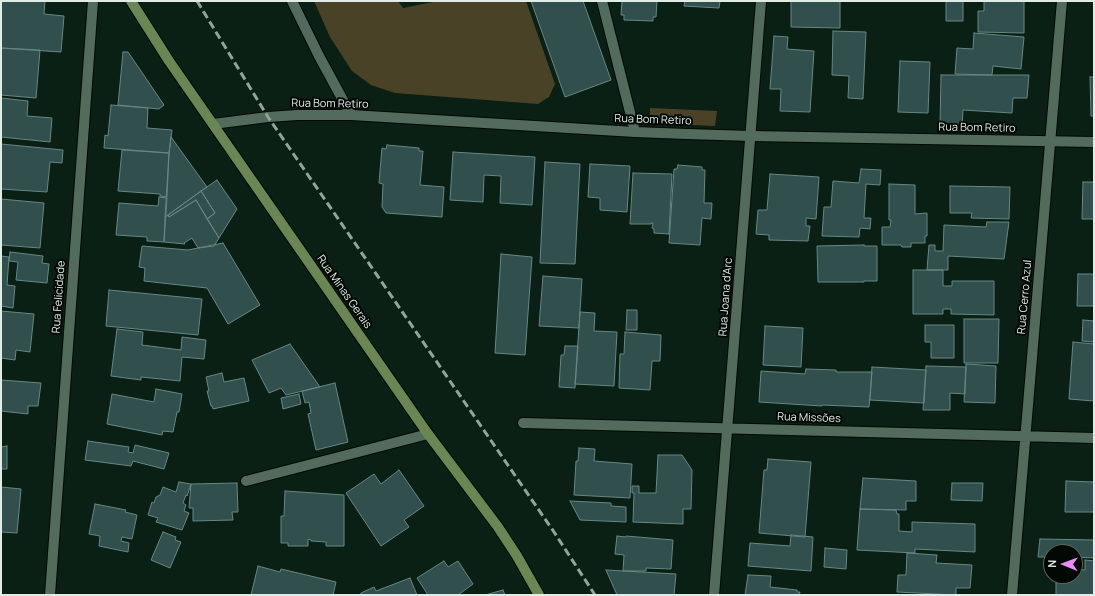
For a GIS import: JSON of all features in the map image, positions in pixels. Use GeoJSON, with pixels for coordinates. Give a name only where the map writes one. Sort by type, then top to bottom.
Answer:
{"type":"FeatureCollection","features":[{"type":"Feature","properties":{"kind":"main road","name":"Rua Minas Gerais"},"geometry":{"type":"LineString","coordinates":[[131,1],[169,61],[428,434],[498,527],[517,556],[539,595]]}},
{"type":"Feature","properties":{"kind":"street","name":"Rua Felicidade"},"geometry":{"type":"LineString","coordinates":[[50,595],[93,1]]}},
{"type":"Feature","properties":{"kind":"street"},"geometry":{"type":"LineString","coordinates":[[292,1],[319,56],[352,115]]}},
{"type":"Feature","properties":{"kind":"street"},"geometry":{"type":"LineString","coordinates":[[602,1],[635,132]]}},
{"type":"Feature","properties":{"kind":"street","name":"Rua Joana d'Arc"},"geometry":{"type":"LineString","coordinates":[[714,595],[761,1]]}},
{"type":"Feature","properties":{"kind":"street","name":"Rua Cerro Azul"},"geometry":{"type":"LineString","coordinates":[[1012,595],[1062,1]]}},
{"type":"Feature","properties":{"kind":"street","name":"Rua Bom Retiro"},"geometry":{"type":"LineString","coordinates":[[213,124],[283,116],[352,115],[635,132],[751,136],[1094,142]]}},
{"type":"Feature","properties":{"kind":"street","name":"Rua Missões"},"geometry":{"type":"LineString","coordinates":[[523,422],[1094,438]]}},
{"type":"Feature","properties":{"kind":"street"},"geometry":{"type":"LineString","coordinates":[[246,481],[428,434]]}},
{"type":"Feature","properties":{"kind":"shaded area"},"geometry":{"type":"Polygon","coordinates":[[[314,1],[398,1],[403,8],[438,1],[526,1],[555,84],[549,97],[538,104],[395,93],[371,85],[352,71],[330,37],[314,1]]]}},
{"type":"Feature","properties":{"kind":"shaded area"},"geometry":{"type":"Polygon","coordinates":[[[650,108],[717,111],[715,126],[650,123],[650,108]]]}},
{"type":"Feature","properties":{"kind":"building"},"geometry":{"type":"Polygon","coordinates":[[[1,1],[45,1],[44,14],[64,16],[61,52],[1,48],[1,1]]]}},
{"type":"Feature","properties":{"kind":"building"},"geometry":{"type":"Polygon","coordinates":[[[531,1],[583,1],[611,80],[565,97],[531,1]]]}},
{"type":"Feature","properties":{"kind":"building"},"geometry":{"type":"Polygon","coordinates":[[[622,1],[657,1],[656,17],[653,17],[653,21],[624,20],[624,15],[621,15],[622,1]]]}},
{"type":"Feature","properties":{"kind":"building"},"geometry":{"type":"Polygon","coordinates":[[[685,1],[720,1],[719,8],[684,6],[685,1]]]}},
{"type":"Feature","properties":{"kind":"building"},"geometry":{"type":"Polygon","coordinates":[[[791,1],[840,1],[840,28],[791,27],[791,1]]]}},
{"type":"Feature","properties":{"kind":"building"},"geometry":{"type":"Polygon","coordinates":[[[946,1],[963,1],[963,21],[946,21],[946,1]]]}},
{"type":"Feature","properties":{"kind":"building"},"geometry":{"type":"Polygon","coordinates":[[[984,1],[1024,1],[1024,33],[978,32],[978,11],[984,11],[984,1]]]}},
{"type":"Feature","properties":{"kind":"building"},"geometry":{"type":"Polygon","coordinates":[[[833,31],[866,32],[863,99],[848,98],[849,76],[832,75],[833,31]]]}},
{"type":"Feature","properties":{"kind":"building"},"geometry":{"type":"Polygon","coordinates":[[[974,33],[1024,37],[1021,69],[993,66],[992,75],[955,74],[957,48],[973,49],[974,33]]]}},
{"type":"Feature","properties":{"kind":"building"},"geometry":{"type":"Polygon","coordinates":[[[774,36],[788,37],[787,49],[814,51],[810,112],[780,111],[781,89],[770,89],[774,36]]]}},
{"type":"Feature","properties":{"kind":"building"},"geometry":{"type":"Polygon","coordinates":[[[1,48],[40,50],[36,98],[1,95],[1,48]]]}},
{"type":"Feature","properties":{"kind":"building"},"geometry":{"type":"Polygon","coordinates":[[[123,52],[128,52],[164,105],[159,109],[118,105],[123,52]]]}},
{"type":"Feature","properties":{"kind":"building"},"geometry":{"type":"Polygon","coordinates":[[[900,61],[930,62],[928,113],[898,112],[900,61]]]}},
{"type":"Feature","properties":{"kind":"building"},"geometry":{"type":"Polygon","coordinates":[[[941,75],[1029,75],[1027,98],[1013,98],[1012,113],[963,110],[962,128],[940,127],[941,75]]]}},
{"type":"Feature","properties":{"kind":"building"},"geometry":{"type":"Polygon","coordinates":[[[1090,77],[1094,77],[1094,116],[1091,116],[1090,77]]]}},
{"type":"Feature","properties":{"kind":"building"},"geometry":{"type":"Polygon","coordinates":[[[1,98],[28,101],[27,116],[52,118],[50,142],[1,137],[1,98]]]}},
{"type":"Feature","properties":{"kind":"building"},"geometry":{"type":"Polygon","coordinates":[[[111,105],[148,108],[147,128],[172,130],[169,153],[104,148],[105,135],[108,136],[111,105]]]}},
{"type":"Feature","properties":{"kind":"building"},"geometry":{"type":"Polygon","coordinates":[[[171,137],[207,187],[165,217],[169,153],[171,137]]]}},
{"type":"Feature","properties":{"kind":"building"},"geometry":{"type":"Polygon","coordinates":[[[1,144],[63,150],[62,163],[50,162],[47,192],[1,189],[1,144]]]}},
{"type":"Feature","properties":{"kind":"building"},"geometry":{"type":"Polygon","coordinates":[[[387,145],[419,148],[419,151],[423,151],[420,185],[444,187],[442,217],[386,213],[382,207],[383,184],[379,183],[382,148],[386,149],[387,145]]]}},
{"type":"Feature","properties":{"kind":"building"},"geometry":{"type":"Polygon","coordinates":[[[122,150],[169,153],[167,197],[160,196],[160,194],[118,191],[122,150]]]}},
{"type":"Feature","properties":{"kind":"building"},"geometry":{"type":"Polygon","coordinates":[[[453,152],[535,157],[532,205],[500,203],[501,176],[484,175],[483,202],[450,200],[453,152]]]}},
{"type":"Feature","properties":{"kind":"building"},"geometry":{"type":"Polygon","coordinates":[[[545,162],[580,164],[575,264],[540,263],[545,162]]]}},
{"type":"Feature","properties":{"kind":"building"},"geometry":{"type":"Polygon","coordinates":[[[590,164],[630,166],[627,212],[600,210],[600,198],[588,197],[590,164]]]}},
{"type":"Feature","properties":{"kind":"building"},"geometry":{"type":"Polygon","coordinates":[[[678,165],[702,167],[702,170],[705,170],[704,203],[712,203],[711,219],[702,218],[700,245],[669,243],[674,169],[677,169],[678,165]]]}},
{"type":"Feature","properties":{"kind":"building"},"geometry":{"type":"Polygon","coordinates":[[[861,169],[881,170],[880,185],[866,184],[864,218],[871,218],[870,229],[860,228],[859,237],[822,236],[824,207],[831,207],[833,181],[859,183],[861,169]]]}},
{"type":"Feature","properties":{"kind":"building"},"geometry":{"type":"Polygon","coordinates":[[[633,173],[672,174],[669,234],[654,233],[654,229],[652,228],[653,223],[630,224],[633,173]]]}},
{"type":"Feature","properties":{"kind":"building"},"geometry":{"type":"Polygon","coordinates":[[[770,174],[819,177],[816,219],[806,218],[806,226],[810,226],[808,241],[769,240],[769,235],[756,234],[758,210],[767,210],[770,174]]]}},
{"type":"Feature","properties":{"kind":"building"},"geometry":{"type":"Polygon","coordinates":[[[217,180],[237,209],[219,238],[207,219],[215,213],[201,191],[217,180]]]}},
{"type":"Feature","properties":{"kind":"building"},"geometry":{"type":"Polygon","coordinates":[[[1083,182],[1094,182],[1094,219],[1082,219],[1083,182]]]}},
{"type":"Feature","properties":{"kind":"building"},"geometry":{"type":"Polygon","coordinates":[[[889,184],[915,185],[915,214],[927,213],[927,236],[925,236],[925,243],[911,243],[911,247],[902,247],[901,245],[882,245],[882,227],[890,227],[891,220],[889,220],[889,184]]]}},
{"type":"Feature","properties":{"kind":"building"},"geometry":{"type":"Polygon","coordinates":[[[950,186],[1010,187],[1009,219],[971,218],[972,213],[950,213],[950,186]]]}},
{"type":"Feature","properties":{"kind":"building"},"geometry":{"type":"Polygon","coordinates":[[[201,191],[215,213],[207,219],[196,200],[169,217],[168,215],[201,191]]]}},
{"type":"Feature","properties":{"kind":"building"},"geometry":{"type":"Polygon","coordinates":[[[159,197],[167,198],[164,242],[147,241],[147,237],[116,235],[119,203],[158,206],[159,197]]]}},
{"type":"Feature","properties":{"kind":"building"},"geometry":{"type":"Polygon","coordinates":[[[1,199],[44,203],[40,248],[1,245],[1,199]]]}},
{"type":"Feature","properties":{"kind":"building"},"geometry":{"type":"Polygon","coordinates":[[[196,200],[219,238],[214,246],[198,248],[192,238],[184,243],[185,244],[164,242],[165,217],[168,215],[169,217],[196,200]]]}},
{"type":"Feature","properties":{"kind":"building"},"geometry":{"type":"Polygon","coordinates":[[[987,222],[1009,222],[1004,259],[948,256],[948,270],[927,270],[929,245],[935,245],[935,251],[943,251],[944,225],[986,227],[987,222]]]}},
{"type":"Feature","properties":{"kind":"building"},"geometry":{"type":"Polygon","coordinates":[[[223,243],[260,305],[228,324],[207,288],[144,281],[145,268],[139,267],[142,246],[188,250],[223,243]]]}},
{"type":"Feature","properties":{"kind":"building"},"geometry":{"type":"Polygon","coordinates":[[[817,246],[877,246],[877,281],[818,282],[817,246]]]}},
{"type":"Feature","properties":{"kind":"building"},"geometry":{"type":"Polygon","coordinates":[[[10,252],[43,256],[42,263],[49,264],[47,283],[16,280],[18,262],[9,261],[10,252]]]}},
{"type":"Feature","properties":{"kind":"building"},"geometry":{"type":"Polygon","coordinates":[[[501,254],[532,257],[525,355],[495,353],[501,254]]]}},
{"type":"Feature","properties":{"kind":"building"},"geometry":{"type":"Polygon","coordinates":[[[1,256],[9,257],[7,285],[15,286],[13,308],[1,306],[1,256]]]}},
{"type":"Feature","properties":{"kind":"building"},"geometry":{"type":"Polygon","coordinates":[[[913,270],[943,270],[943,286],[952,286],[952,281],[994,281],[994,315],[951,314],[951,309],[943,309],[943,314],[913,314],[913,270]]]}},
{"type":"Feature","properties":{"kind":"building"},"geometry":{"type":"Polygon","coordinates":[[[1078,274],[1094,274],[1094,306],[1077,306],[1078,274]]]}},
{"type":"Feature","properties":{"kind":"building"},"geometry":{"type":"Polygon","coordinates":[[[543,276],[582,279],[579,328],[539,326],[543,276]]]}},
{"type":"Feature","properties":{"kind":"building"},"geometry":{"type":"Polygon","coordinates":[[[109,290],[202,299],[198,335],[106,326],[109,290]]]}},
{"type":"Feature","properties":{"kind":"building"},"geometry":{"type":"Polygon","coordinates":[[[627,310],[637,310],[637,330],[626,330],[627,310]]]}},
{"type":"Feature","properties":{"kind":"building"},"geometry":{"type":"Polygon","coordinates":[[[1,311],[34,314],[30,352],[16,350],[15,360],[1,358],[1,311]]]}},
{"type":"Feature","properties":{"kind":"building"},"geometry":{"type":"Polygon","coordinates":[[[580,312],[595,313],[594,331],[617,332],[614,386],[575,384],[580,312]]]}},
{"type":"Feature","properties":{"kind":"building"},"geometry":{"type":"Polygon","coordinates":[[[964,319],[999,319],[998,363],[964,363],[964,319]]]}},
{"type":"Feature","properties":{"kind":"building"},"geometry":{"type":"Polygon","coordinates":[[[1083,320],[1094,321],[1094,342],[1082,341],[1083,320]]]}},
{"type":"Feature","properties":{"kind":"building"},"geometry":{"type":"Polygon","coordinates":[[[925,325],[954,325],[954,358],[931,358],[931,342],[925,342],[925,325]]]}},
{"type":"Feature","properties":{"kind":"building"},"geometry":{"type":"Polygon","coordinates":[[[765,326],[803,328],[801,367],[763,365],[765,326]]]}},
{"type":"Feature","properties":{"kind":"building"},"geometry":{"type":"Polygon","coordinates":[[[117,329],[143,332],[142,345],[181,350],[182,337],[206,340],[204,359],[182,357],[180,381],[141,377],[141,380],[111,376],[117,329]]]}},
{"type":"Feature","properties":{"kind":"building"},"geometry":{"type":"Polygon","coordinates":[[[625,332],[661,335],[660,361],[652,361],[650,390],[619,388],[620,354],[624,354],[625,332]]]}},
{"type":"Feature","properties":{"kind":"building"},"geometry":{"type":"Polygon","coordinates":[[[1073,342],[1094,344],[1094,401],[1069,399],[1073,342]]]}},
{"type":"Feature","properties":{"kind":"building"},"geometry":{"type":"Polygon","coordinates":[[[290,344],[320,387],[286,395],[281,388],[269,393],[252,360],[290,344]]]}},
{"type":"Feature","properties":{"kind":"building"},"geometry":{"type":"Polygon","coordinates":[[[565,346],[578,346],[575,388],[559,387],[561,355],[564,355],[565,346]]]}},
{"type":"Feature","properties":{"kind":"building"},"geometry":{"type":"Polygon","coordinates":[[[966,364],[996,366],[995,403],[964,402],[966,364]]]}},
{"type":"Feature","properties":{"kind":"building"},"geometry":{"type":"Polygon","coordinates":[[[926,366],[966,367],[965,394],[950,393],[950,410],[923,410],[926,366]]]}},
{"type":"Feature","properties":{"kind":"building"},"geometry":{"type":"Polygon","coordinates":[[[872,367],[926,370],[924,403],[870,400],[872,367]]]}},
{"type":"Feature","properties":{"kind":"building"},"geometry":{"type":"Polygon","coordinates":[[[806,369],[836,370],[836,372],[872,372],[869,407],[759,402],[761,371],[805,374],[806,369]]]}},
{"type":"Feature","properties":{"kind":"building"},"geometry":{"type":"Polygon","coordinates":[[[222,373],[224,382],[244,378],[249,401],[213,409],[207,391],[209,391],[206,377],[222,373]]]}},
{"type":"Feature","properties":{"kind":"building"},"geometry":{"type":"Polygon","coordinates":[[[1,380],[41,383],[38,406],[28,406],[28,414],[1,411],[1,380]]]}},
{"type":"Feature","properties":{"kind":"building"},"geometry":{"type":"Polygon","coordinates":[[[335,383],[348,442],[316,450],[308,414],[311,413],[309,402],[305,403],[302,391],[335,383]]]}},
{"type":"Feature","properties":{"kind":"building"},"geometry":{"type":"Polygon","coordinates":[[[156,389],[182,394],[179,412],[177,412],[173,432],[163,431],[162,435],[107,424],[112,394],[154,402],[156,389]]]}},
{"type":"Feature","properties":{"kind":"building"},"geometry":{"type":"Polygon","coordinates":[[[299,394],[301,404],[283,409],[281,398],[299,394]]]}},
{"type":"Feature","properties":{"kind":"building"},"geometry":{"type":"Polygon","coordinates":[[[88,441],[129,447],[128,452],[133,453],[135,445],[169,453],[164,469],[133,461],[131,466],[85,460],[88,441]]]}},
{"type":"Feature","properties":{"kind":"building"},"geometry":{"type":"Polygon","coordinates":[[[7,446],[7,469],[1,469],[1,447],[7,446]]]}},
{"type":"Feature","properties":{"kind":"building"},"geometry":{"type":"Polygon","coordinates":[[[579,448],[595,449],[594,461],[632,464],[630,498],[574,495],[576,461],[578,461],[579,448]]]}},
{"type":"Feature","properties":{"kind":"building"},"geometry":{"type":"Polygon","coordinates":[[[658,455],[682,455],[692,470],[691,509],[683,509],[683,524],[633,522],[634,493],[632,493],[632,486],[639,486],[639,493],[656,493],[658,455]]]}},
{"type":"Feature","properties":{"kind":"building"},"geometry":{"type":"Polygon","coordinates":[[[768,459],[811,462],[805,537],[759,533],[764,470],[767,470],[768,459]]]}},
{"type":"Feature","properties":{"kind":"building"},"geometry":{"type":"Polygon","coordinates":[[[399,470],[424,506],[404,520],[409,527],[381,546],[346,493],[374,474],[381,484],[399,470]]]}},
{"type":"Feature","properties":{"kind":"building"},"geometry":{"type":"Polygon","coordinates":[[[863,478],[916,481],[916,501],[906,501],[906,510],[860,509],[863,478]]]}},
{"type":"Feature","properties":{"kind":"building"},"geometry":{"type":"Polygon","coordinates":[[[1066,481],[1094,482],[1094,512],[1065,512],[1066,481]]]}},
{"type":"Feature","properties":{"kind":"building"},"geometry":{"type":"Polygon","coordinates":[[[179,482],[191,484],[183,503],[186,505],[184,511],[189,513],[182,530],[156,522],[158,518],[148,515],[152,502],[154,503],[156,497],[160,495],[163,487],[176,492],[179,482]]]}},
{"type":"Feature","properties":{"kind":"building"},"geometry":{"type":"Polygon","coordinates":[[[237,483],[238,512],[232,512],[233,520],[193,521],[193,508],[189,508],[191,484],[237,483]]]}},
{"type":"Feature","properties":{"kind":"building"},"geometry":{"type":"Polygon","coordinates":[[[952,483],[983,483],[982,501],[951,500],[952,483]]]}},
{"type":"Feature","properties":{"kind":"building"},"geometry":{"type":"Polygon","coordinates":[[[1,487],[21,489],[17,533],[1,532],[1,487]]]}},
{"type":"Feature","properties":{"kind":"building"},"geometry":{"type":"Polygon","coordinates":[[[285,491],[344,495],[344,546],[326,546],[326,542],[311,541],[308,539],[308,546],[288,546],[288,543],[281,543],[281,516],[284,516],[285,491]]]}},
{"type":"Feature","properties":{"kind":"building"},"geometry":{"type":"Polygon","coordinates":[[[570,501],[611,503],[611,506],[626,507],[626,522],[580,520],[570,501]]]}},
{"type":"Feature","properties":{"kind":"building"},"geometry":{"type":"Polygon","coordinates":[[[95,504],[126,510],[125,512],[137,515],[132,539],[122,537],[121,541],[129,543],[128,552],[99,546],[100,536],[89,534],[95,504]]]}},
{"type":"Feature","properties":{"kind":"building"},"geometry":{"type":"Polygon","coordinates":[[[860,509],[896,510],[897,514],[899,514],[899,531],[912,532],[912,522],[975,524],[975,552],[915,549],[915,553],[857,550],[860,509]]]}},
{"type":"Feature","properties":{"kind":"building"},"geometry":{"type":"Polygon","coordinates":[[[163,532],[176,537],[175,540],[181,542],[170,568],[151,560],[163,532]]]}},
{"type":"Feature","properties":{"kind":"building"},"geometry":{"type":"Polygon","coordinates":[[[791,535],[813,537],[811,571],[748,566],[750,543],[790,546],[791,535]]]}},
{"type":"Feature","properties":{"kind":"building"},"geometry":{"type":"Polygon","coordinates":[[[617,536],[673,540],[671,569],[646,568],[646,571],[623,571],[624,555],[615,554],[617,536]]]}},
{"type":"Feature","properties":{"kind":"building"},"geometry":{"type":"Polygon","coordinates":[[[1040,539],[1094,540],[1094,558],[1083,557],[1083,544],[1043,544],[1043,557],[1038,557],[1040,539]]]}},
{"type":"Feature","properties":{"kind":"building"},"geometry":{"type":"Polygon","coordinates":[[[825,548],[847,550],[846,569],[824,567],[825,548]]]}},
{"type":"Feature","properties":{"kind":"building"},"geometry":{"type":"Polygon","coordinates":[[[907,553],[937,555],[936,563],[972,565],[970,588],[956,588],[956,595],[897,592],[898,575],[906,575],[907,553]]]}},
{"type":"Feature","properties":{"kind":"building"},"geometry":{"type":"Polygon","coordinates":[[[1085,560],[1094,561],[1094,595],[1056,595],[1056,584],[1083,584],[1083,570],[1085,570],[1085,560]]]}},
{"type":"Feature","properties":{"kind":"building"},"geometry":{"type":"Polygon","coordinates":[[[444,561],[448,567],[458,561],[473,584],[458,595],[428,595],[417,578],[444,561]]]}},
{"type":"Feature","properties":{"kind":"building"},"geometry":{"type":"Polygon","coordinates":[[[258,566],[280,572],[281,569],[336,582],[333,595],[251,595],[258,566]]]}},
{"type":"Feature","properties":{"kind":"building"},"geometry":{"type":"Polygon","coordinates":[[[606,570],[676,574],[674,595],[617,595],[606,570]]]}},
{"type":"Feature","properties":{"kind":"building"},"geometry":{"type":"Polygon","coordinates":[[[748,575],[771,576],[770,587],[797,590],[797,592],[800,592],[799,595],[745,595],[748,575]]]}},
{"type":"Feature","properties":{"kind":"building"},"geometry":{"type":"Polygon","coordinates":[[[410,578],[417,595],[361,595],[361,593],[374,587],[376,591],[410,578]]]}},
{"type":"Feature","properties":{"kind":"building"},"geometry":{"type":"Polygon","coordinates":[[[503,590],[505,595],[485,595],[503,590]]]}},
{"type":"Feature","properties":{"kind":"railway"},"geometry":{"type":"LineString","coordinates":[[197,1],[268,117],[554,532],[595,595]]}}]}
